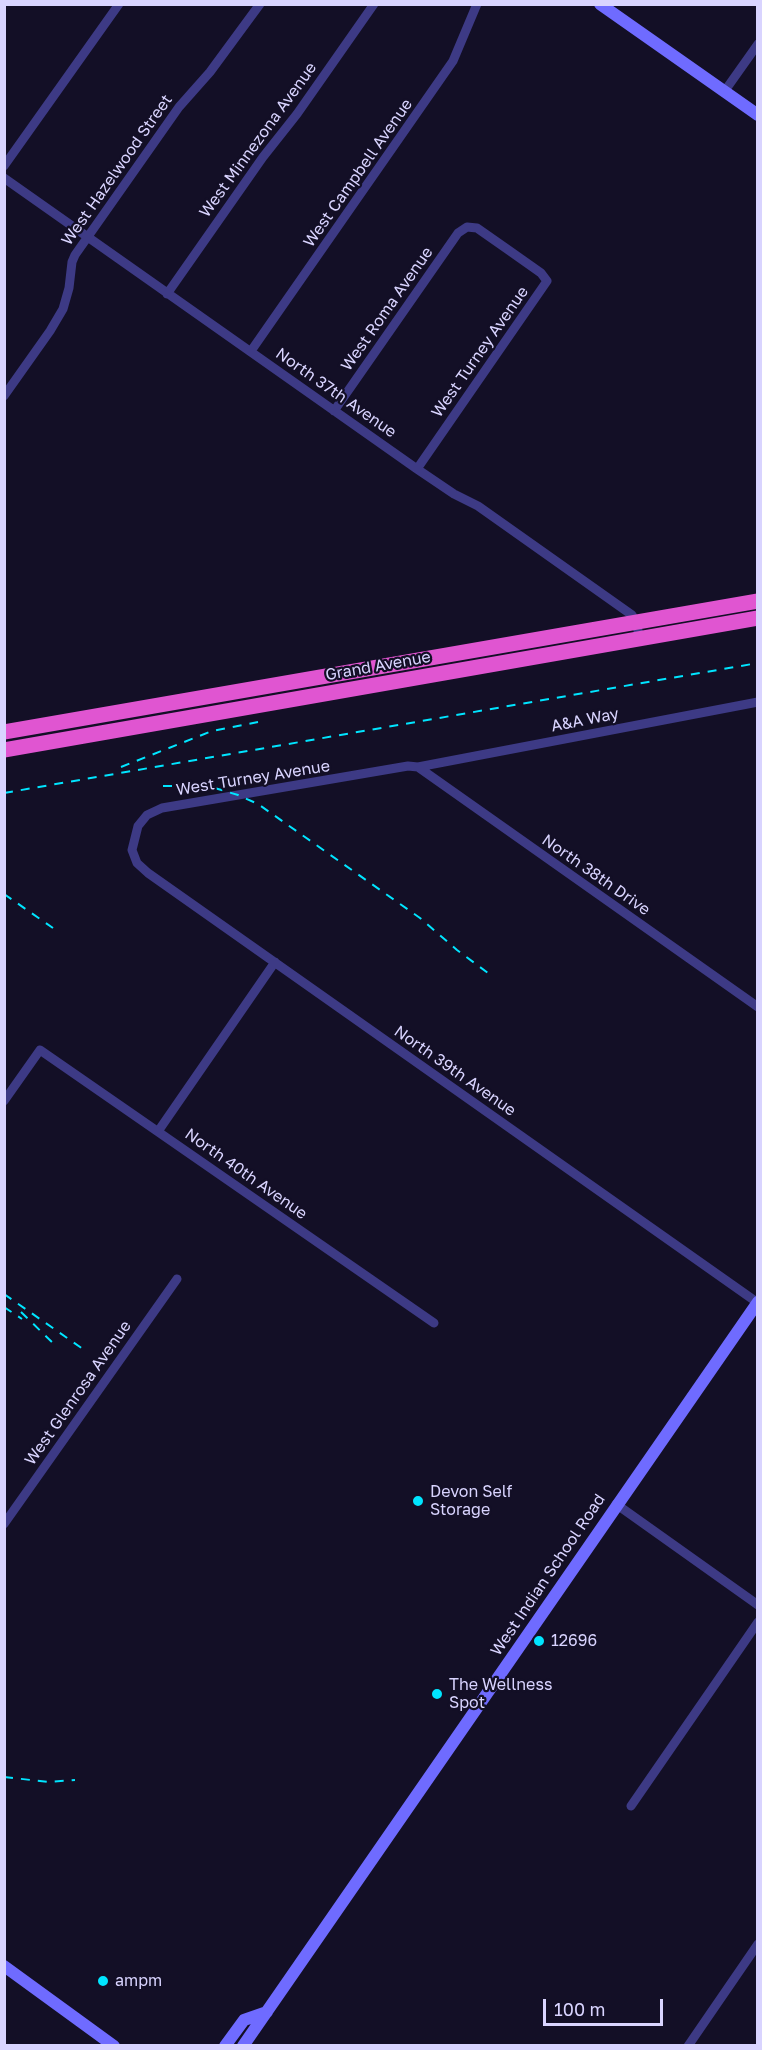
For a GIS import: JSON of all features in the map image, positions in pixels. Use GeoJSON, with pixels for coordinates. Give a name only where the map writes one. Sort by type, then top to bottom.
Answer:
{"type":"FeatureCollection","features":[{"type":"Feature","properties":{"kind":"highway","name":"Grand Avenue"},"geometry":{"type":"LineString","coordinates":[[4,732],[758,601]]}},
{"type":"Feature","properties":{"kind":"highway","name":"Grand Avenue"},"geometry":{"type":"LineString","coordinates":[[4,750],[758,618]]}},
{"type":"Feature","properties":{"kind":"highway"},"geometry":{"type":"LineString","coordinates":[[300,681],[303,697]]}},
{"type":"Feature","properties":{"kind":"main road"},"geometry":{"type":"LineString","coordinates":[[600,4],[758,115]]}},
{"type":"Feature","properties":{"kind":"main road","name":"West Indian School Road"},"geometry":{"type":"LineString","coordinates":[[243,2046],[757,1302]]}},
{"type":"Feature","properties":{"kind":"main road"},"geometry":{"type":"LineString","coordinates":[[4,1966],[114,2046]]}},
{"type":"Feature","properties":{"kind":"main road"},"geometry":{"type":"LineString","coordinates":[[225,2046],[244,2020],[267,2012]]}},
{"type":"Feature","properties":{"kind":"street"},"geometry":{"type":"LineString","coordinates":[[4,166],[119,4]]}},
{"type":"Feature","properties":{"kind":"street","name":"West Hazelwood Street"},"geometry":{"type":"LineString","coordinates":[[4,396],[63,309],[69,288],[72,262],[87,237],[179,107],[210,72],[260,4]]}},
{"type":"Feature","properties":{"kind":"street","name":"West Minnezona Avenue"},"geometry":{"type":"LineString","coordinates":[[167,294],[374,4]]}},
{"type":"Feature","properties":{"kind":"street","name":"West Campbell Avenue"},"geometry":{"type":"LineString","coordinates":[[251,351],[453,61],[477,4]]}},
{"type":"Feature","properties":{"kind":"street"},"geometry":{"type":"LineString","coordinates":[[724,92],[758,44]]}},
{"type":"Feature","properties":{"kind":"street","name":"North 37th Avenue"},"geometry":{"type":"LineString","coordinates":[[4,178],[417,469],[454,494],[478,506],[632,615],[636,622]]}},
{"type":"Feature","properties":{"kind":"street","name":"West Turney Avenue"},"geometry":{"type":"LineString","coordinates":[[417,469],[547,281],[541,273],[477,228],[467,227]]}},
{"type":"Feature","properties":{"kind":"street","name":"West Roma Avenue"},"geometry":{"type":"LineString","coordinates":[[334,411],[458,233],[467,227]]}},
{"type":"Feature","properties":{"kind":"street"},"geometry":{"type":"LineString","coordinates":[[636,622],[640,639]]}},
{"type":"Feature","properties":{"kind":"street","name":"A&A Way"},"geometry":{"type":"LineString","coordinates":[[418,767],[758,702]]}},
{"type":"Feature","properties":{"kind":"street","name":"West Turney Avenue"},"geometry":{"type":"LineString","coordinates":[[137,863],[132,850],[136,833],[143,820],[154,811],[408,766],[418,767]]}},
{"type":"Feature","properties":{"kind":"street","name":"North 38th Drive"},"geometry":{"type":"LineString","coordinates":[[418,767],[758,1007]]}},
{"type":"Feature","properties":{"kind":"street","name":"North 39th Avenue"},"geometry":{"type":"LineString","coordinates":[[137,863],[148,873],[757,1302]]}},
{"type":"Feature","properties":{"kind":"street"},"geometry":{"type":"LineString","coordinates":[[159,1130],[275,962]]}},
{"type":"Feature","properties":{"kind":"street","name":"North 40th Avenue"},"geometry":{"type":"LineString","coordinates":[[4,1101],[40,1050],[159,1130],[434,1323]]}},
{"type":"Feature","properties":{"kind":"street","name":"West Glenrosa Avenue"},"geometry":{"type":"LineString","coordinates":[[4,1524],[177,1279]]}},
{"type":"Feature","properties":{"kind":"street"},"geometry":{"type":"LineString","coordinates":[[616,1504],[758,1605]]}},
{"type":"Feature","properties":{"kind":"street"},"geometry":{"type":"LineString","coordinates":[[631,1806],[758,1622]]}},
{"type":"Feature","properties":{"kind":"street"},"geometry":{"type":"LineString","coordinates":[[688,2046],[758,1944]]}},
{"type":"Feature","properties":{"kind":"railway"},"geometry":{"type":"LineString","coordinates":[[4,793],[758,663]]}},
{"type":"Feature","properties":{"kind":"railway"},"geometry":{"type":"LineString","coordinates":[[121,767],[212,731],[258,722]]}},
{"type":"Feature","properties":{"kind":"railway"},"geometry":{"type":"LineString","coordinates":[[163,786],[208,786],[258,804],[420,918],[488,973]]}},
{"type":"Feature","properties":{"kind":"railway"},"geometry":{"type":"LineString","coordinates":[[4,894],[53,928]]}},
{"type":"Feature","properties":{"kind":"railway"},"geometry":{"type":"LineString","coordinates":[[4,1294],[83,1349]]}},
{"type":"Feature","properties":{"kind":"railway"},"geometry":{"type":"LineString","coordinates":[[4,1307],[22,1319]]}},
{"type":"Feature","properties":{"kind":"railway"},"geometry":{"type":"LineString","coordinates":[[21,1312],[54,1344]]}},
{"type":"Feature","properties":{"kind":"railway"},"geometry":{"type":"LineString","coordinates":[[4,1777],[49,1782],[75,1780]]}},
{"type":"Feature","properties":{"kind":"place","name":"Devon Self Storage"},"geometry":{"type":"Point","coordinates":[418,1501]}},
{"type":"Feature","properties":{"kind":"place","name":"12696"},"geometry":{"type":"Point","coordinates":[539,1641]}},
{"type":"Feature","properties":{"kind":"place","name":"The Wellness Spot"},"geometry":{"type":"Point","coordinates":[437,1694]}},
{"type":"Feature","properties":{"kind":"place","name":"ampm"},"geometry":{"type":"Point","coordinates":[103,1981]}}]}
